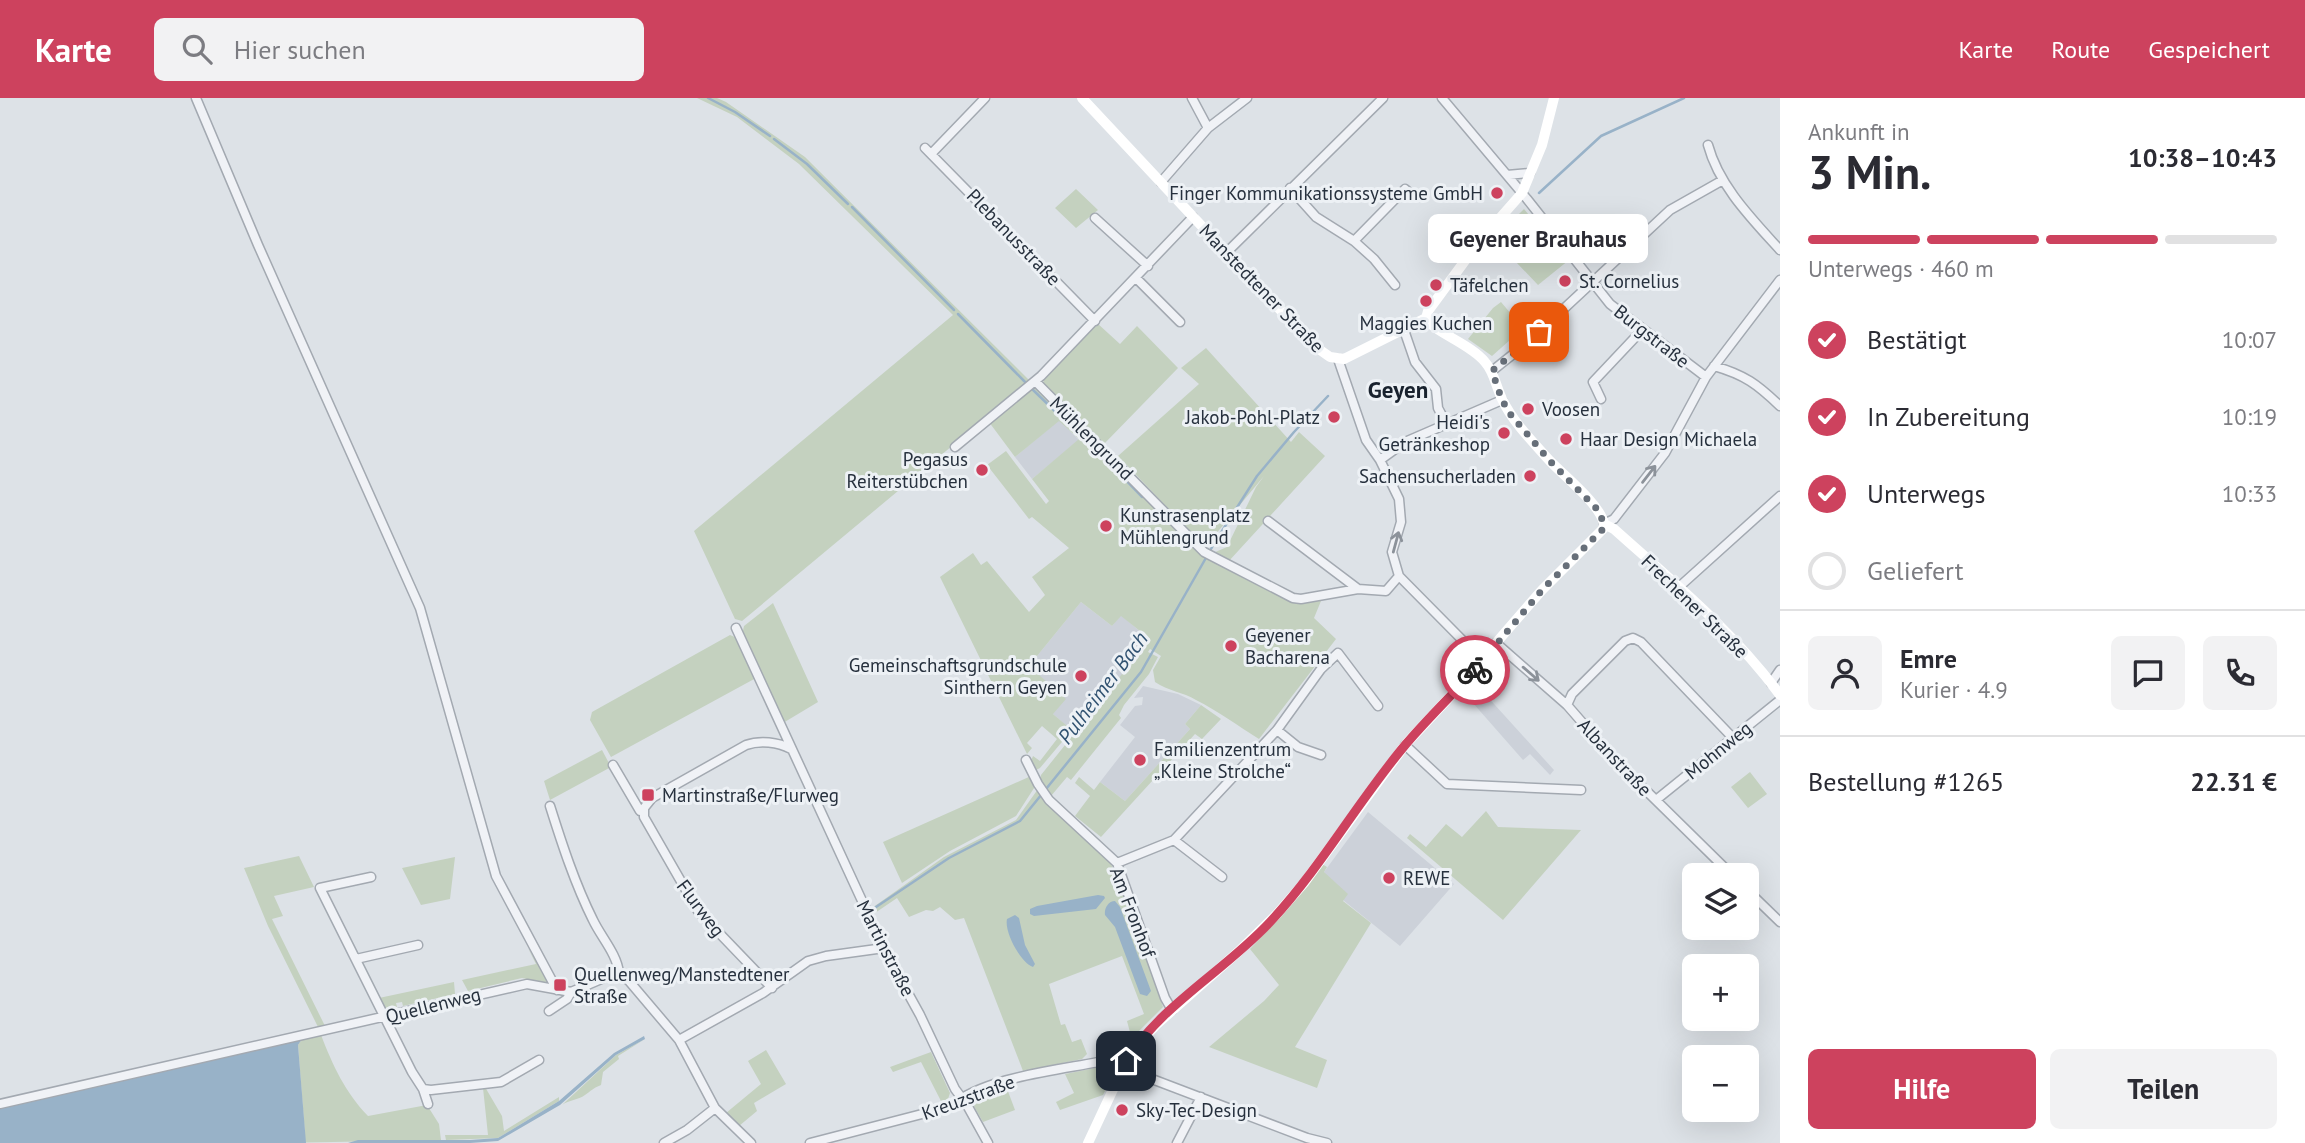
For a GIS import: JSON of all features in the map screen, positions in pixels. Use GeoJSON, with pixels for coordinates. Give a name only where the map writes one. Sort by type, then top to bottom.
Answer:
{"type":"FeatureCollection","features":[{"type":"Feature","properties":{"kind":"street"},"geometry":{"type":"LineString","coordinates":[[195,98],[419,608],[496,876],[557,990]]}},
{"type":"Feature","properties":{"kind":"street","name":"Plebanusstraße"},"geometry":{"type":"LineString","coordinates":[[985,98],[928,150],[1095,321]]}},
{"type":"Feature","properties":{"kind":"street","name":"Manstedtener Straße"},"geometry":{"type":"LineString","coordinates":[[1082,98],[1313,345],[1322,353],[1338,359],[1351,357],[1426,318],[1428,311],[1478,243],[1522,193],[1542,145],[1554,98]]}},
{"type":"Feature","properties":{"kind":"street"},"geometry":{"type":"LineString","coordinates":[[1192,98],[1208,128]]}},
{"type":"Feature","properties":{"kind":"street"},"geometry":{"type":"LineString","coordinates":[[1161,182],[1208,128],[1247,98]]}},
{"type":"Feature","properties":{"kind":"street"},"geometry":{"type":"LineString","coordinates":[[1227,252],[1383,98]]}},
{"type":"Feature","properties":{"kind":"street"},"geometry":{"type":"LineString","coordinates":[[1444,101],[1455,98]]}},
{"type":"Feature","properties":{"kind":"street","name":"Burgstraße"},"geometry":{"type":"LineString","coordinates":[[1444,101],[1522,193],[1610,304],[1706,377]]}},
{"type":"Feature","properties":{"kind":"street"},"geometry":{"type":"LineString","coordinates":[[1708,145],[1712,160],[1723,180],[1746,213],[1780,250]]}},
{"type":"Feature","properties":{"kind":"street"},"geometry":{"type":"LineString","coordinates":[[1507,176],[1530,173]]}},
{"type":"Feature","properties":{"kind":"street"},"geometry":{"type":"LineString","coordinates":[[1426,318],[1430,325],[1466,344],[1492,371],[1527,343],[1670,210],[1723,180]]}},
{"type":"Feature","properties":{"kind":"street"},"geometry":{"type":"LineString","coordinates":[[1290,188],[1316,217],[1354,241],[1374,259],[1395,285]]}},
{"type":"Feature","properties":{"kind":"street"},"geometry":{"type":"LineString","coordinates":[[1354,241],[1405,189],[1410,194]]}},
{"type":"Feature","properties":{"kind":"street"},"geometry":{"type":"LineString","coordinates":[[955,447],[1035,381],[1193,217]]}},
{"type":"Feature","properties":{"kind":"street"},"geometry":{"type":"LineString","coordinates":[[1095,218],[1147,266]]}},
{"type":"Feature","properties":{"kind":"street"},"geometry":{"type":"LineString","coordinates":[[1136,278],[1180,322]]}},
{"type":"Feature","properties":{"kind":"street"},"geometry":{"type":"LineString","coordinates":[[1088,1143],[1125,1063],[1143,1039],[1277,914],[1304,883],[1405,745],[1483,662],[1542,590],[1603,529],[1604,524],[1614,519],[1665,453],[1706,377],[1780,280]]}},
{"type":"Feature","properties":{"kind":"street"},"geometry":{"type":"LineString","coordinates":[[1601,399],[1593,383],[1643,329]]}},
{"type":"Feature","properties":{"kind":"street"},"geometry":{"type":"LineString","coordinates":[[1404,330],[1415,362],[1436,388],[1438,408],[1446,423]]}},
{"type":"Feature","properties":{"kind":"street"},"geometry":{"type":"LineString","coordinates":[[1338,359],[1366,440],[1380,460],[1399,499],[1401,522],[1392,552],[1399,576],[1483,662]]}},
{"type":"Feature","properties":{"kind":"street"},"geometry":{"type":"LineString","coordinates":[[1714,366],[1740,373],[1755,382],[1780,406]]}},
{"type":"Feature","properties":{"kind":"street","name":"Frechener Straße"},"geometry":{"type":"LineString","coordinates":[[1492,371],[1502,400],[1511,415],[1598,510],[1604,524],[1614,529],[1679,587],[1741,649],[1780,697]]}},
{"type":"Feature","properties":{"kind":"street","name":"Mühlengrund"},"geometry":{"type":"LineString","coordinates":[[1035,381],[1208,554],[1293,598],[1301,599],[1358,589],[1386,591],[1399,576]]}},
{"type":"Feature","properties":{"kind":"street"},"geometry":{"type":"LineString","coordinates":[[1380,460],[1405,442],[1502,400]]}},
{"type":"Feature","properties":{"kind":"street"},"geometry":{"type":"LineString","coordinates":[[1679,587],[1780,496]]}},
{"type":"Feature","properties":{"kind":"street"},"geometry":{"type":"LineString","coordinates":[[1268,521],[1358,589]]}},
{"type":"Feature","properties":{"kind":"street","name":"Martinstraße"},"geometry":{"type":"LineString","coordinates":[[736,628],[884,948],[961,1097],[988,1143]]}},
{"type":"Feature","properties":{"kind":"street"},"geometry":{"type":"LineString","coordinates":[[1567,705],[1572,694],[1625,641],[1633,638],[1641,642],[1733,738]]}},
{"type":"Feature","properties":{"kind":"street","name":"Albanstraße"},"geometry":{"type":"LineString","coordinates":[[1496,643],[1567,705],[1614,759],[1720,863]]}},
{"type":"Feature","properties":{"kind":"street"},"geometry":{"type":"LineString","coordinates":[[1117,863],[1174,840],[1277,730],[1321,669],[1338,653],[1378,706]]}},
{"type":"Feature","properties":{"kind":"street"},"geometry":{"type":"LineString","coordinates":[[1771,683],[1780,670]]}},
{"type":"Feature","properties":{"kind":"street","name":"Mohnweg"},"geometry":{"type":"LineString","coordinates":[[1656,800],[1780,697]]}},
{"type":"Feature","properties":{"kind":"street"},"geometry":{"type":"LineString","coordinates":[[1277,730],[1298,747],[1321,755]]}},
{"type":"Feature","properties":{"kind":"street"},"geometry":{"type":"LineString","coordinates":[[644,814],[648,801],[654,796],[746,745],[789,744]]}},
{"type":"Feature","properties":{"kind":"street"},"geometry":{"type":"LineString","coordinates":[[1405,745],[1447,784],[1581,790]]}},
{"type":"Feature","properties":{"kind":"street","name":"Am Fronhof"},"geometry":{"type":"LineString","coordinates":[[1026,760],[1049,800],[1117,863],[1165,998],[1172,1010]]}},
{"type":"Feature","properties":{"kind":"street","name":"Flurweg"},"geometry":{"type":"LineString","coordinates":[[613,765],[633,801],[644,814],[698,911],[772,988]]}},
{"type":"Feature","properties":{"kind":"street"},"geometry":{"type":"LineString","coordinates":[[550,806],[563,847],[593,919],[618,965],[620,974]]}},
{"type":"Feature","properties":{"kind":"street"},"geometry":{"type":"LineString","coordinates":[[1174,840],[1222,877]]}},
{"type":"Feature","properties":{"kind":"street"},"geometry":{"type":"LineString","coordinates":[[371,877],[320,888],[412,1072],[423,1088],[428,1104]]}},
{"type":"Feature","properties":{"kind":"street"},"geometry":{"type":"LineString","coordinates":[[1759,901],[1780,922]]}},
{"type":"Feature","properties":{"kind":"street"},"geometry":{"type":"LineString","coordinates":[[1769,911],[1780,910]]}},
{"type":"Feature","properties":{"kind":"street"},"geometry":{"type":"LineString","coordinates":[[356,959],[418,945]]}},
{"type":"Feature","properties":{"kind":"street"},"geometry":{"type":"LineString","coordinates":[[679,1040],[772,988],[803,964],[818,957],[884,948]]}},
{"type":"Feature","properties":{"kind":"street"},"geometry":{"type":"LineString","coordinates":[[549,1011],[567,999],[571,992],[613,974],[620,974],[679,1040],[715,1108],[751,1143]]}},
{"type":"Feature","properties":{"kind":"street","name":"Quellenweg"},"geometry":{"type":"LineString","coordinates":[[0,1104],[527,984],[571,992]]}},
{"type":"Feature","properties":{"kind":"street","name":"Kreuzstraße"},"geometry":{"type":"LineString","coordinates":[[810,1143],[948,1107],[961,1097],[1012,1080],[1114,1059],[1125,1063]]}},
{"type":"Feature","properties":{"kind":"street"},"geometry":{"type":"LineString","coordinates":[[423,1088],[431,1090],[501,1082],[539,1060]]}},
{"type":"Feature","properties":{"kind":"street"},"geometry":{"type":"LineString","coordinates":[[1125,1063],[1144,1076],[1308,1141],[1327,1143]]}},
{"type":"Feature","properties":{"kind":"street"},"geometry":{"type":"LineString","coordinates":[[1177,1143],[1201,1097]]}},
{"type":"Feature","properties":{"kind":"street"},"geometry":{"type":"LineString","coordinates":[[664,1143],[687,1130],[715,1108]]}},
{"type":"Feature","properties":{"kind":"shaded area"},"geometry":{"type":"Polygon","coordinates":[[[1059,420],[1079,440],[1032,479],[1015,457],[1059,420]]]}},
{"type":"Feature","properties":{"kind":"shaded area","name":"Gemeinschaftsgrundschule Sinthern Geyen"},"geometry":{"type":"Polygon","coordinates":[[[1081,602],[1112,626],[1121,615],[1150,640],[1075,733],[1053,714],[1029,666],[1081,602]]]}},
{"type":"Feature","properties":{"kind":"shaded area"},"geometry":{"type":"Polygon","coordinates":[[[1475,683],[1554,770],[1550,775],[1530,754],[1523,760],[1465,694],[1475,683]]]}},
{"type":"Feature","properties":{"kind":"shaded area","name":"Familienzentrum „Kleine Strolche“"},"geometry":{"type":"Polygon","coordinates":[[[1143,686],[1178,694],[1201,705],[1185,724],[1190,729],[1125,801],[1100,782],[1135,737],[1120,725],[1135,706],[1142,705],[1143,697],[1134,698],[1143,686]]]}},
{"type":"Feature","properties":{"kind":"shaded area","name":"REWE"},"geometry":{"type":"Polygon","coordinates":[[[1368,812],[1454,884],[1400,946],[1343,900],[1324,872],[1368,812]]]}},
{"type":"Feature","properties":{"kind":"green space"},"geometry":{"type":"Polygon","coordinates":[[[697,98],[717,98],[726,102],[805,157],[1030,381],[742,621],[735,619],[694,531],[953,315],[799,164],[737,117],[697,98]]]}},
{"type":"Feature","properties":{"kind":"green space"},"geometry":{"type":"Polygon","coordinates":[[[1076,189],[1098,210],[1076,228],[1055,208],[1076,189]]]}},
{"type":"Feature","properties":{"kind":"green space"},"geometry":{"type":"Polygon","coordinates":[[[1524,209],[1569,260],[1538,285],[1494,239],[1524,209]]]}},
{"type":"Feature","properties":{"kind":"green space"},"geometry":{"type":"Polygon","coordinates":[[[1501,302],[1528,334],[1523,337],[1519,332],[1492,356],[1468,339],[1501,302]]]}},
{"type":"Feature","properties":{"kind":"green space"},"geometry":{"type":"Polygon","coordinates":[[[1097,323],[1120,344],[1137,326],[1178,368],[1104,444],[1043,383],[1045,376],[1097,323]]]}},
{"type":"Feature","properties":{"kind":"green space"},"geometry":{"type":"Polygon","coordinates":[[[1206,348],[1291,442],[1299,432],[1325,456],[1228,562],[1213,553],[1227,547],[1264,476],[1205,547],[1118,456],[1199,384],[1181,368],[1206,348]]]}},
{"type":"Feature","properties":{"kind":"green space"},"geometry":{"type":"Polygon","coordinates":[[[1034,385],[1199,551],[1197,552],[1296,602],[1321,601],[1314,618],[1336,639],[1259,739],[1204,704],[1155,682],[1153,670],[1161,656],[1150,649],[1148,652],[1158,657],[1149,674],[1124,705],[1119,715],[1121,718],[1071,780],[1067,777],[1051,796],[1040,781],[1041,775],[1150,639],[1121,616],[1112,626],[1081,602],[1029,666],[1066,699],[1053,714],[1072,730],[1036,770],[1030,763],[1033,756],[1040,761],[1057,739],[1042,726],[1027,743],[1032,748],[1027,754],[940,577],[973,553],[981,565],[987,561],[1029,612],[1045,595],[1032,577],[1069,548],[1032,517],[1029,519],[987,465],[1006,451],[1046,504],[1049,501],[1032,479],[1079,439],[1059,421],[1015,457],[989,422],[1034,385]]]}},
{"type":"Feature","properties":{"kind":"green space"},"geometry":{"type":"Polygon","coordinates":[[[773,603],[818,702],[783,723],[742,635],[744,626],[773,603]]]}},
{"type":"Feature","properties":{"kind":"green space"},"geometry":{"type":"Polygon","coordinates":[[[730,635],[737,638],[756,678],[611,757],[590,720],[592,712],[730,635]]]}},
{"type":"Feature","properties":{"kind":"green space"},"geometry":{"type":"Polygon","coordinates":[[[1201,705],[1221,719],[1202,739],[1195,734],[1101,837],[1075,816],[1090,796],[1075,783],[1079,777],[1094,790],[1100,782],[1125,801],[1190,729],[1185,724],[1201,705]]]}},
{"type":"Feature","properties":{"kind":"green space"},"geometry":{"type":"Polygon","coordinates":[[[602,750],[611,767],[550,800],[544,781],[602,750]]]}},
{"type":"Feature","properties":{"kind":"green space"},"geometry":{"type":"Polygon","coordinates":[[[1750,772],[1767,794],[1748,808],[1731,787],[1750,772]]]}},
{"type":"Feature","properties":{"kind":"green space"},"geometry":{"type":"Polygon","coordinates":[[[1031,776],[1036,785],[1016,816],[950,851],[902,883],[883,842],[1031,776]]]}},
{"type":"Feature","properties":{"kind":"green space"},"geometry":{"type":"Polygon","coordinates":[[[1038,789],[1109,860],[1127,897],[1163,1007],[1127,1043],[1128,1046],[1107,1053],[1100,1050],[1099,1046],[1131,1036],[1127,1021],[1144,1014],[1122,956],[1049,984],[1061,1025],[1065,1024],[1072,1042],[1081,1039],[1087,1054],[1082,1059],[1023,1071],[964,918],[955,920],[940,907],[909,917],[897,898],[875,913],[872,908],[944,857],[1016,820],[1038,789]]]}},
{"type":"Feature","properties":{"kind":"green space"},"geometry":{"type":"Polygon","coordinates":[[[1486,811],[1498,827],[1581,830],[1503,920],[1407,838],[1410,834],[1426,847],[1446,824],[1462,837],[1486,811]]]}},
{"type":"Feature","properties":{"kind":"green space"},"geometry":{"type":"Polygon","coordinates":[[[299,856],[314,887],[274,896],[283,916],[272,919],[326,1028],[319,1029],[268,926],[244,868],[299,856]]]}},
{"type":"Feature","properties":{"kind":"green space"},"geometry":{"type":"Polygon","coordinates":[[[455,857],[450,899],[421,905],[402,868],[455,857]]]}},
{"type":"Feature","properties":{"kind":"green space"},"geometry":{"type":"Polygon","coordinates":[[[1322,864],[1327,867],[1324,872],[1348,894],[1343,901],[1371,923],[1295,1047],[1327,1060],[1317,1088],[1209,1047],[1279,985],[1250,949],[1285,912],[1322,864]]]}},
{"type":"Feature","properties":{"kind":"green space"},"geometry":{"type":"Polygon","coordinates":[[[528,948],[548,981],[545,983],[522,978],[468,991],[462,980],[536,964],[528,948]]]}},
{"type":"Feature","properties":{"kind":"green space"},"geometry":{"type":"Polygon","coordinates":[[[454,982],[455,994],[403,1006],[402,1002],[396,1003],[397,1007],[385,1010],[379,998],[454,982]]]}},
{"type":"Feature","properties":{"kind":"green space"},"geometry":{"type":"Polygon","coordinates":[[[321,1035],[340,1078],[368,1116],[427,1105],[439,1124],[441,1140],[278,1143],[305,1134],[298,1045],[302,1039],[321,1035]]]}},
{"type":"Feature","properties":{"kind":"green space"},"geometry":{"type":"Polygon","coordinates":[[[645,1039],[618,1056],[619,1059],[603,1072],[601,1085],[562,1105],[616,1055],[645,1039]]]}},
{"type":"Feature","properties":{"kind":"green space"},"geometry":{"type":"Polygon","coordinates":[[[766,1050],[786,1084],[754,1103],[757,1111],[739,1126],[726,1113],[761,1084],[748,1061],[766,1050]]]}},
{"type":"Feature","properties":{"kind":"green space"},"geometry":{"type":"Polygon","coordinates":[[[931,1052],[950,1093],[948,1099],[942,1103],[921,1062],[893,1072],[890,1067],[931,1052]]]}},
{"type":"Feature","properties":{"kind":"green space"},"geometry":{"type":"Polygon","coordinates":[[[1110,1065],[1107,1074],[1113,1075],[1103,1095],[1060,1110],[1056,1102],[1074,1093],[1065,1074],[1110,1065]]]}},
{"type":"Feature","properties":{"kind":"green space"},"geometry":{"type":"Polygon","coordinates":[[[1006,1086],[1015,1110],[983,1122],[972,1103],[973,1098],[1006,1086]]]}},
{"type":"Feature","properties":{"kind":"green space"},"geometry":{"type":"Polygon","coordinates":[[[485,1087],[502,1116],[504,1131],[559,1097],[559,1101],[498,1138],[446,1140],[445,1135],[488,1135],[485,1087]]]}},
{"type":"Feature","properties":{"kind":"water"},"geometry":{"type":"Polygon","coordinates":[[[1098,895],[1105,898],[1096,909],[1034,916],[1030,914],[1030,909],[1037,906],[1098,895]]]}},
{"type":"Feature","properties":{"kind":"water"},"geometry":{"type":"Polygon","coordinates":[[[1115,901],[1120,907],[1151,991],[1147,996],[1140,994],[1115,927],[1105,915],[1107,906],[1115,901]]]}},
{"type":"Feature","properties":{"kind":"water"},"geometry":{"type":"Polygon","coordinates":[[[1015,915],[1019,918],[1025,945],[1035,964],[1033,967],[1023,960],[1008,931],[1007,919],[1015,915]]]}},
{"type":"Feature","properties":{"kind":"water"},"geometry":{"type":"Polygon","coordinates":[[[644,1036],[645,1039],[616,1055],[560,1105],[498,1141],[348,1143],[358,1140],[498,1138],[559,1101],[614,1053],[644,1036]]]}},
{"type":"Feature","properties":{"kind":"water"},"geometry":{"type":"Polygon","coordinates":[[[302,1039],[298,1045],[306,1143],[0,1143],[0,1107],[302,1039]]]}},
{"type":"Feature","properties":{"kind":"waterway"},"geometry":{"type":"LineString","coordinates":[[708,98],[735,112],[770,136]]}},
{"type":"Feature","properties":{"kind":"waterway","name":"Pulheimer Bach"},"geometry":{"type":"LineString","coordinates":[[1539,193],[1601,136],[1684,98]]}},
{"type":"Feature","properties":{"kind":"waterway"},"geometry":{"type":"LineString","coordinates":[[774,139],[807,164],[848,204]]}},
{"type":"Feature","properties":{"kind":"waterway"},"geometry":{"type":"LineString","coordinates":[[852,207],[954,310]]}},
{"type":"Feature","properties":{"kind":"waterway"},"geometry":{"type":"LineString","coordinates":[[958,314],[1027,384]]}},
{"type":"Feature","properties":{"kind":"waterway"},"geometry":{"type":"LineString","coordinates":[[1031,388],[1061,417]]}},
{"type":"Feature","properties":{"kind":"waterway","name":"Pulheimer Bach"},"geometry":{"type":"LineString","coordinates":[[873,909],[949,858],[1020,821],[1141,672],[1215,542],[1257,476],[1328,396]]}},
{"type":"Feature","properties":{"kind":"waterway"},"geometry":{"type":"LineString","coordinates":[[1064,420],[1092,447]]}},
{"type":"Feature","properties":{"kind":"waterway"},"geometry":{"type":"LineString","coordinates":[[1096,451],[1110,465]]}},
{"type":"Feature","properties":{"kind":"waterway"},"geometry":{"type":"LineString","coordinates":[[1114,468],[1142,497]]}},
{"type":"Feature","properties":{"kind":"way so far"},"geometry":{"type":"LineString","coordinates":[[1475,670],[1542,590],[1603,529],[1604,524],[1598,510],[1550,461],[1511,415],[1502,400],[1492,371],[1539,332]]}},
{"type":"Feature","properties":{"kind":"place","name":"Finger Kommunikationssysteme GmbH"},"geometry":{"type":"Point","coordinates":[1497,193]}},
{"type":"Feature","properties":{"kind":"place","name":"St. Cornelius"},"geometry":{"type":"Point","coordinates":[1565,281]}},
{"type":"Feature","properties":{"kind":"place","name":"Täfelchen"},"geometry":{"type":"Point","coordinates":[1436,285]}},
{"type":"Feature","properties":{"kind":"place","name":"Maggies Kuchen"},"geometry":{"type":"Point","coordinates":[1426,301]}},
{"type":"Feature","properties":{"kind":"place","name":"Geyener Brauhaus"},"geometry":{"type":"Point","coordinates":[1539,332]}},
{"type":"Feature","properties":{"kind":"place","name":"Voosen"},"geometry":{"type":"Point","coordinates":[1528,409]}},
{"type":"Feature","properties":{"kind":"place","name":"Jakob-Pohl-Platz"},"geometry":{"type":"Point","coordinates":[1334,417]}},
{"type":"Feature","properties":{"kind":"place","name":"Heidi's Getränkeshop"},"geometry":{"type":"Point","coordinates":[1504,433]}},
{"type":"Feature","properties":{"kind":"place","name":"Haar Design Michaela"},"geometry":{"type":"Point","coordinates":[1566,439]}},
{"type":"Feature","properties":{"kind":"place","name":"Pegasus Reiterstübchen"},"geometry":{"type":"Point","coordinates":[982,470]}},
{"type":"Feature","properties":{"kind":"place","name":"Sachensucherladen"},"geometry":{"type":"Point","coordinates":[1530,476]}},
{"type":"Feature","properties":{"kind":"place","name":"Kunstrasenplatz Mühlengrund"},"geometry":{"type":"Point","coordinates":[1106,526]}},
{"type":"Feature","properties":{"kind":"place","name":"Geyener Bacharena"},"geometry":{"type":"Point","coordinates":[1231,646]}},
{"type":"Feature","properties":{"kind":"place","name":"Gemeinschaftsgrundschule Sinthern Geyen"},"geometry":{"type":"Point","coordinates":[1081,676]}},
{"type":"Feature","properties":{"kind":"place","name":"Familienzentrum „Kleine Strolche“"},"geometry":{"type":"Point","coordinates":[1140,760]}},
{"type":"Feature","properties":{"kind":"place","name":"Martinstraße/Flurweg"},"geometry":{"type":"Point","coordinates":[648,795]}},
{"type":"Feature","properties":{"kind":"place","name":"REWE"},"geometry":{"type":"Point","coordinates":[1389,878]}},
{"type":"Feature","properties":{"kind":"place","name":"Quellenweg/Manstedtener Straße"},"geometry":{"type":"Point","coordinates":[560,985]}},
{"type":"Feature","properties":{"kind":"place","name":"Sky-Tec-Design"},"geometry":{"type":"Point","coordinates":[1122,1110]}},
{"type":"Feature","properties":{"kind":"district","name":"Geyen"},"geometry":{"type":"Point","coordinates":[1398,390]}},
{"type":"Feature","properties":{"kind":"route"},"geometry":{"type":"LineString","coordinates":[[1126,1061],[1157,1024],[1269,923],[1304,883],[1405,745],[1475,670]]}}]}
